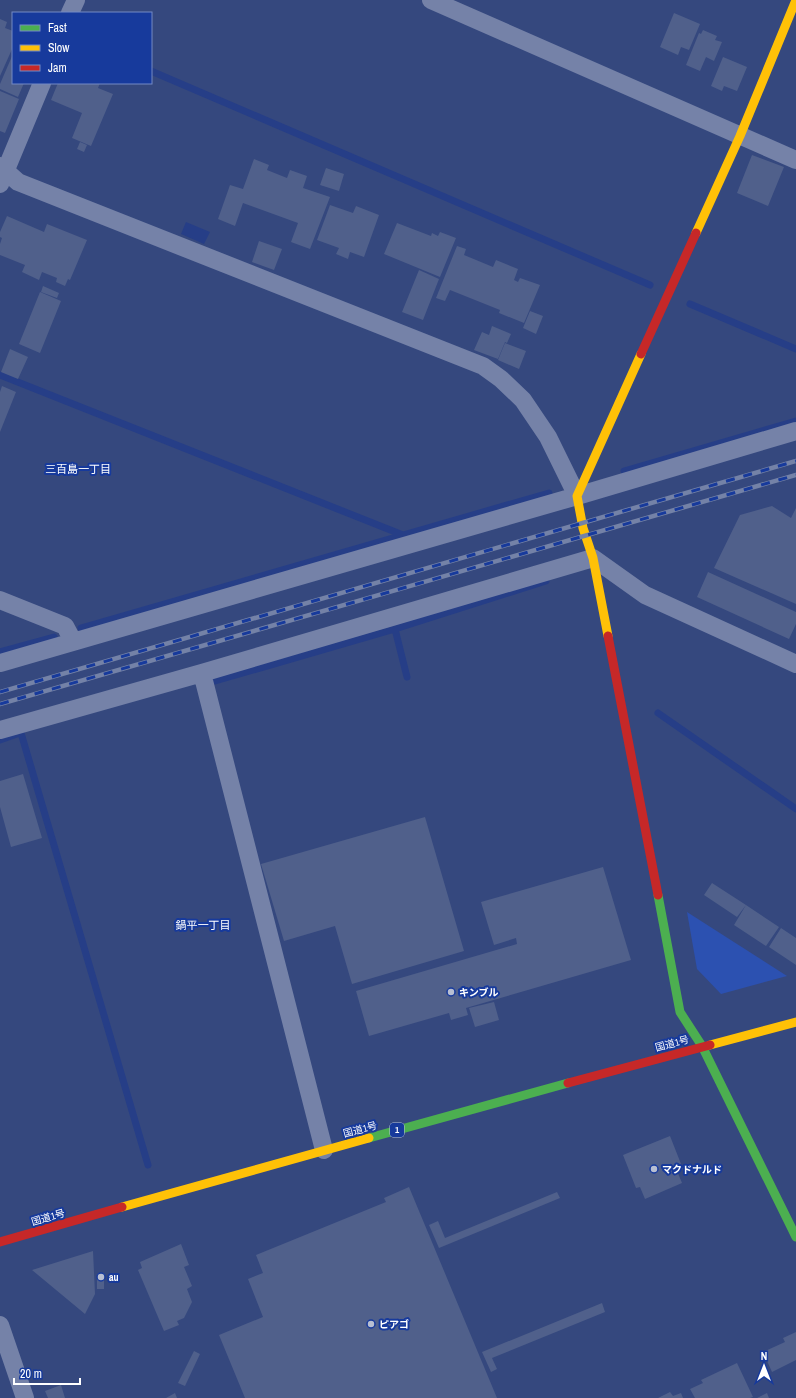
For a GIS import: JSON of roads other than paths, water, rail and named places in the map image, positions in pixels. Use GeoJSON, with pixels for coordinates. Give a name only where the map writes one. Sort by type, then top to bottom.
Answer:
{"type":"FeatureCollection","features":[{"type":"Feature","properties":{"kind":"main road"},"geometry":{"type":"LineString","coordinates":[[795,1234],[702,1046],[680,1012],[594,558],[584,536],[577,496],[740,136],[796,0]]}},
{"type":"Feature","properties":{"kind":"main road","name":"国道1号"},"geometry":{"type":"LineString","coordinates":[[0,1242],[324,1150],[702,1046],[796,1022]]}},
{"type":"Feature","properties":{"kind":"street"},"geometry":{"type":"LineString","coordinates":[[70,12],[76,0]]}},
{"type":"Feature","properties":{"kind":"street"},"geometry":{"type":"LineString","coordinates":[[431,0],[796,160]]}},
{"type":"Feature","properties":{"kind":"street"},"geometry":{"type":"LineString","coordinates":[[42,84],[2,174],[18,182],[483,366],[501,379],[524,400],[548,437],[577,496]]}},
{"type":"Feature","properties":{"kind":"street"},"geometry":{"type":"LineString","coordinates":[[0,663],[796,431]]}},
{"type":"Feature","properties":{"kind":"street"},"geometry":{"type":"LineString","coordinates":[[0,730],[202,673],[594,558],[645,595],[796,664]]}},
{"type":"Feature","properties":{"kind":"street"},"geometry":{"type":"LineString","coordinates":[[0,600],[65,626],[73,641]]}},
{"type":"Feature","properties":{"kind":"street"},"geometry":{"type":"LineString","coordinates":[[202,673],[324,1150]]}},
{"type":"Feature","properties":{"kind":"street"},"geometry":{"type":"LineString","coordinates":[[0,1325],[25,1398]]}},
{"type":"Feature","properties":{"kind":"waterway"},"geometry":{"type":"LineString","coordinates":[[152,71],[650,285]]}},
{"type":"Feature","properties":{"kind":"waterway"},"geometry":{"type":"LineString","coordinates":[[690,304],[796,349]]}},
{"type":"Feature","properties":{"kind":"waterway"},"geometry":{"type":"LineString","coordinates":[[0,375],[403,535]]}},
{"type":"Feature","properties":{"kind":"waterway"},"geometry":{"type":"LineString","coordinates":[[624,471],[796,421]]}},
{"type":"Feature","properties":{"kind":"waterway"},"geometry":{"type":"LineString","coordinates":[[81,628],[549,493]]}},
{"type":"Feature","properties":{"kind":"waterway"},"geometry":{"type":"LineString","coordinates":[[215,681],[395,629],[546,581]]}},
{"type":"Feature","properties":{"kind":"waterway"},"geometry":{"type":"LineString","coordinates":[[395,629],[407,677]]}},
{"type":"Feature","properties":{"kind":"waterway"},"geometry":{"type":"LineString","coordinates":[[0,652],[54,637]]}},
{"type":"Feature","properties":{"kind":"waterway"},"geometry":{"type":"LineString","coordinates":[[658,713],[796,809]]}},
{"type":"Feature","properties":{"kind":"waterway"},"geometry":{"type":"LineString","coordinates":[[21,733],[148,1165]]}},
{"type":"Feature","properties":{"kind":"waterway"},"geometry":{"type":"LineString","coordinates":[[0,740],[17,734]]}},
{"type":"Feature","properties":{"kind":"railway"},"geometry":{"type":"LineString","coordinates":[[0,692],[796,461]]}},
{"type":"Feature","properties":{"kind":"railway"},"geometry":{"type":"LineString","coordinates":[[0,704],[796,475]]}},
{"type":"Feature","properties":{"kind":"place","name":"キンブル"},"geometry":{"type":"Point","coordinates":[451,992]}},
{"type":"Feature","properties":{"kind":"place","name":"マクドナルド"},"geometry":{"type":"Point","coordinates":[654,1169]}},
{"type":"Feature","properties":{"kind":"place","name":"au"},"geometry":{"type":"Point","coordinates":[101,1277]}},
{"type":"Feature","properties":{"kind":"place","name":"ピアゴ"},"geometry":{"type":"Point","coordinates":[371,1324]}},
{"type":"Feature","properties":{"kind":"district","name":"三百島一丁目"},"geometry":{"type":"Point","coordinates":[78,469]}},
{"type":"Feature","properties":{"kind":"district","name":"鍋平一丁目"},"geometry":{"type":"Point","coordinates":[203,925]}}]}
